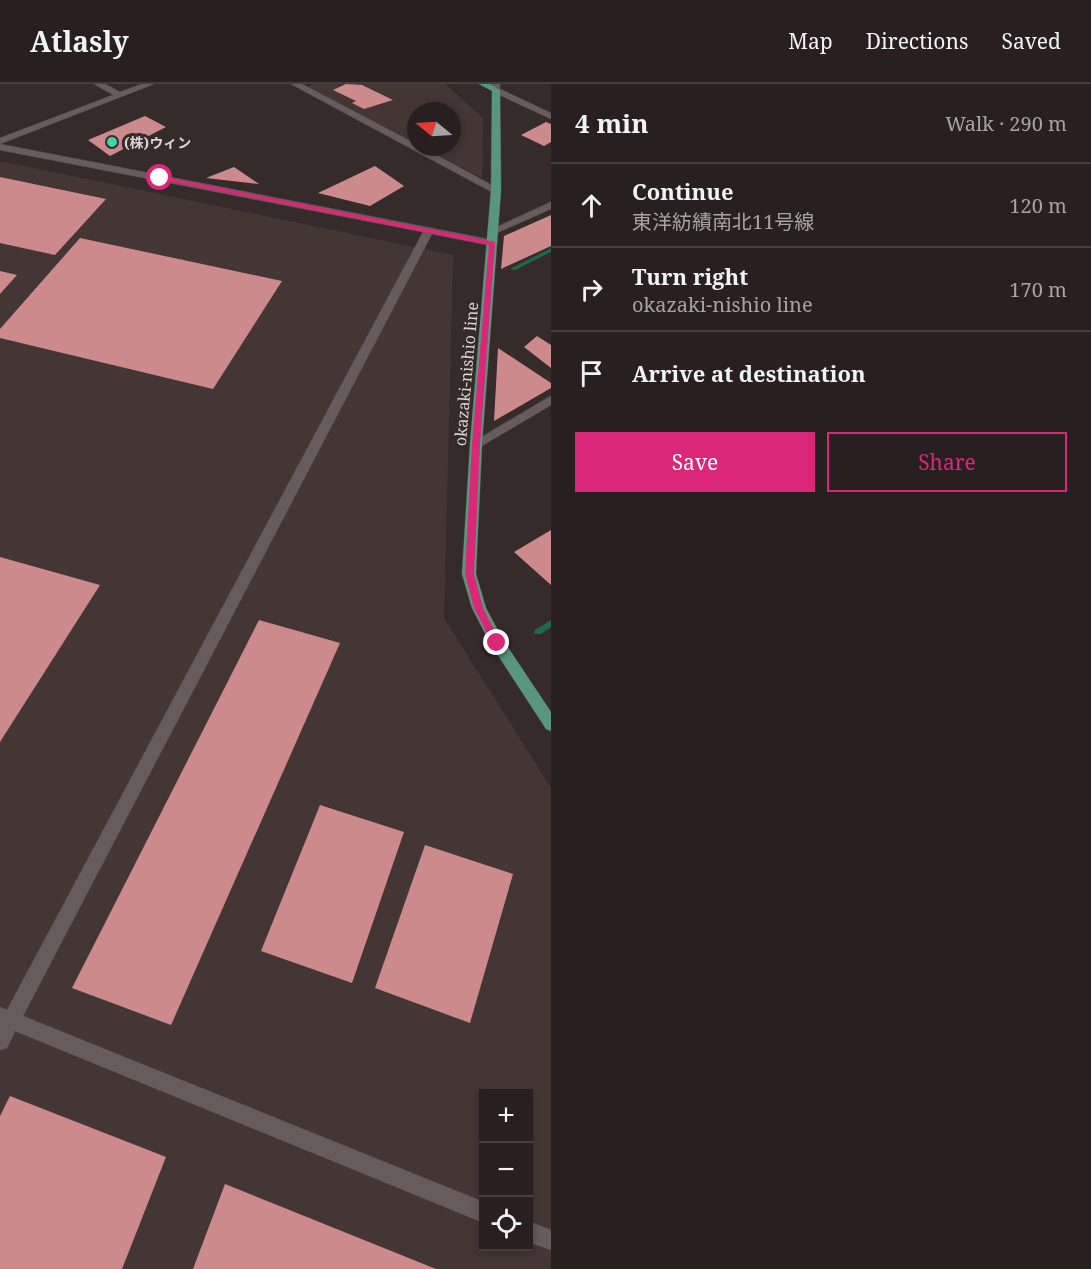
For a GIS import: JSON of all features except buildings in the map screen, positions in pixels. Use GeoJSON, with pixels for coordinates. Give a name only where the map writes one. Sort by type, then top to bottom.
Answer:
{"type":"FeatureCollection","features":[{"type":"Feature","properties":{"kind":"main road"},"geometry":{"type":"LineString","coordinates":[[483,84],[496,87]]}},
{"type":"Feature","properties":{"kind":"main road","name":"okazaki-nishio line"},"geometry":{"type":"LineString","coordinates":[[496,87],[496,190],[476,444],[470,574],[479,608],[497,643],[551,725]]}},
{"type":"Feature","properties":{"kind":"street"},"geometry":{"type":"LineString","coordinates":[[98,84],[118,95]]}},
{"type":"Feature","properties":{"kind":"street"},"geometry":{"type":"LineString","coordinates":[[0,141],[150,84]]}},
{"type":"Feature","properties":{"kind":"street"},"geometry":{"type":"LineString","coordinates":[[295,84],[496,190]]}},
{"type":"Feature","properties":{"kind":"street"},"geometry":{"type":"LineString","coordinates":[[496,87],[551,116]]}},
{"type":"Feature","properties":{"kind":"street"},"geometry":{"type":"LineString","coordinates":[[0,147],[429,231],[493,237],[551,205]]}},
{"type":"Feature","properties":{"kind":"street"},"geometry":{"type":"LineString","coordinates":[[0,1041],[5,1019],[429,231]]}},
{"type":"Feature","properties":{"kind":"street"},"geometry":{"type":"LineString","coordinates":[[476,444],[551,400]]}},
{"type":"Feature","properties":{"kind":"street"},"geometry":{"type":"LineString","coordinates":[[5,1019],[479,1211]]}},
{"type":"Feature","properties":{"kind":"street"},"geometry":{"type":"LineString","coordinates":[[533,1233],[551,1240]]}},
{"type":"Feature","properties":{"kind":"shaded area"},"geometry":{"type":"Polygon","coordinates":[[[314,84],[445,84],[483,118],[482,178],[439,156],[461,156],[461,102],[407,102],[407,139],[307,87],[314,84]]]}},
{"type":"Feature","properties":{"kind":"shaded area"},"geometry":{"type":"Polygon","coordinates":[[[0,161],[453,255],[444,618],[551,788],[551,1269],[0,1269],[0,161]]]}},
{"type":"Feature","properties":{"kind":"waterway"},"geometry":{"type":"LineString","coordinates":[[513,269],[551,250]]}},
{"type":"Feature","properties":{"kind":"waterway"},"geometry":{"type":"LineString","coordinates":[[538,632],[551,623]]}},
{"type":"Feature","properties":{"kind":"place","name":"(株)ウィン"},"geometry":{"type":"Point","coordinates":[112,142]}},
{"type":"Feature","properties":{"kind":"route"},"geometry":{"type":"LineString","coordinates":[[160,178],[493,243],[476,444],[470,574],[479,608],[497,643]]}}]}
